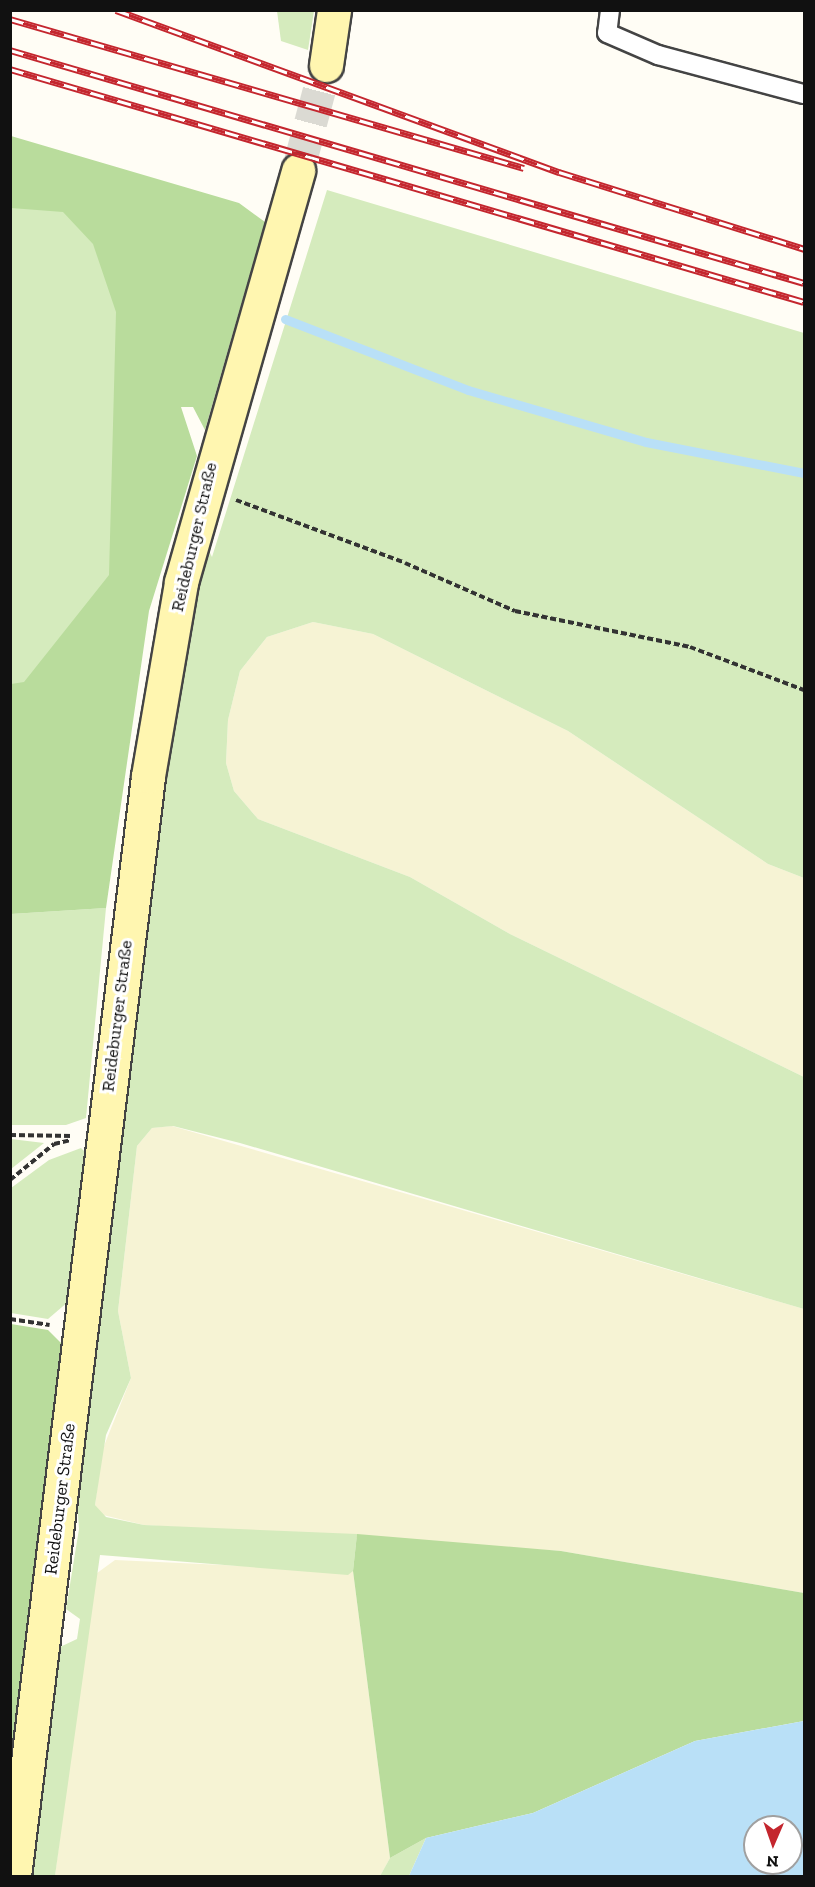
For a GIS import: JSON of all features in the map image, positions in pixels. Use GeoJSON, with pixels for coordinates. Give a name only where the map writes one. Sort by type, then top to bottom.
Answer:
{"type":"FeatureCollection","features":[{"type":"Feature","properties":{"kind":"main road"},"geometry":{"type":"LineString","coordinates":[[326,65],[334,10]]}},
{"type":"Feature","properties":{"kind":"main road","name":"Reideburger Straße"},"geometry":{"type":"LineString","coordinates":[[14,1876],[148,776],[180,582],[204,489],[298,171]]}},
{"type":"Feature","properties":{"kind":"lane"},"geometry":{"type":"LineString","coordinates":[[610,10],[607,33],[658,55],[804,94]]}},
{"type":"Feature","properties":{"kind":"path"},"geometry":{"type":"LineString","coordinates":[[204,489],[293,518],[515,611],[690,647],[804,690]]}},
{"type":"Feature","properties":{"kind":"path"},"geometry":{"type":"LineString","coordinates":[[10,1135],[103,1134]]}},
{"type":"Feature","properties":{"kind":"path"},"geometry":{"type":"LineString","coordinates":[[10,1180],[54,1144],[103,1134]]}},
{"type":"Feature","properties":{"kind":"path"},"geometry":{"type":"LineString","coordinates":[[10,1318],[81,1330]]}},
{"type":"Feature","properties":{"kind":"shaded area"},"geometry":{"type":"Polygon","coordinates":[[[313,622],[373,634],[568,731],[768,864],[804,878],[804,1077],[510,934],[410,877],[258,819],[234,791],[226,763],[228,720],[240,671],[267,637],[313,622]]]}},
{"type":"Feature","properties":{"kind":"shaded area"},"geometry":{"type":"Polygon","coordinates":[[[172,1126],[804,1309],[804,1593],[561,1551],[144,1525],[99,1514],[95,1505],[102,1451],[131,1378],[118,1311],[137,1146],[152,1128],[172,1126]]]}},
{"type":"Feature","properties":{"kind":"shaded area"},"geometry":{"type":"Polygon","coordinates":[[[115,1560],[353,1571],[390,1858],[380,1876],[55,1876],[93,1576],[115,1560]]]}},
{"type":"Feature","properties":{"kind":"green space"},"geometry":{"type":"Polygon","coordinates":[[[277,11],[314,11],[308,50],[281,41],[277,11]]]}},
{"type":"Feature","properties":{"kind":"green space"},"geometry":{"type":"Polygon","coordinates":[[[11,136],[239,203],[265,222],[205,430],[193,407],[181,407],[197,456],[149,611],[106,908],[11,914],[11,684],[24,682],[109,575],[116,312],[93,244],[63,212],[11,208],[11,136]]]}},
{"type":"Feature","properties":{"kind":"green space"},"geometry":{"type":"Polygon","coordinates":[[[10,186],[56,188],[125,288],[116,576],[74,646],[10,694],[10,186]]]}},
{"type":"Feature","properties":{"kind":"green space"},"geometry":{"type":"Polygon","coordinates":[[[327,190],[804,333],[804,878],[768,864],[568,731],[373,634],[313,622],[267,637],[240,671],[228,720],[226,763],[234,791],[258,819],[410,877],[510,934],[804,1077],[804,1309],[240,1143],[173,1126],[152,1128],[137,1146],[118,1311],[131,1378],[106,1435],[95,1505],[106,1517],[144,1525],[357,1534],[353,1571],[348,1575],[100,1555],[55,1876],[32,1876],[60,1647],[77,1639],[80,1619],[66,1609],[79,1529],[77,1501],[151,865],[204,541],[212,557],[327,190]]]}},
{"type":"Feature","properties":{"kind":"green space"},"geometry":{"type":"Polygon","coordinates":[[[106,908],[86,1118],[66,1125],[11,1125],[11,914],[106,908]]]}},
{"type":"Feature","properties":{"kind":"green space"},"geometry":{"type":"Polygon","coordinates":[[[11,1139],[44,1143],[11,1169],[11,1139]]]}},
{"type":"Feature","properties":{"kind":"green space"},"geometry":{"type":"Polygon","coordinates":[[[81,1148],[86,1153],[69,1301],[48,1319],[11,1313],[11,1188],[49,1160],[81,1148]]]}},
{"type":"Feature","properties":{"kind":"green space"},"geometry":{"type":"Polygon","coordinates":[[[11,1324],[48,1330],[63,1345],[11,1773],[11,1324]]]}},
{"type":"Feature","properties":{"kind":"green space"},"geometry":{"type":"Polygon","coordinates":[[[357,1534],[561,1551],[804,1593],[804,1721],[695,1741],[533,1813],[426,1838],[390,1858],[353,1571],[357,1534]]]}},
{"type":"Feature","properties":{"kind":"green space"},"geometry":{"type":"Polygon","coordinates":[[[426,1838],[409,1876],[380,1876],[390,1858],[426,1838]]]}},
{"type":"Feature","properties":{"kind":"water"},"geometry":{"type":"Polygon","coordinates":[[[804,1721],[804,1876],[409,1876],[426,1838],[533,1813],[695,1741],[804,1721]]]}},
{"type":"Feature","properties":{"kind":"waterway"},"geometry":{"type":"LineString","coordinates":[[285,319],[468,390],[646,442],[804,473]]}},
{"type":"Feature","properties":{"kind":"tunnel"},"geometry":{"type":"LineString","coordinates":[[298,170],[326,65]]}},
{"type":"Feature","properties":{"kind":"railway"},"geometry":{"type":"LineString","coordinates":[[116,10],[559,172],[804,249]]}},
{"type":"Feature","properties":{"kind":"railway"},"geometry":{"type":"LineString","coordinates":[[10,19],[524,168]]}},
{"type":"Feature","properties":{"kind":"railway"},"geometry":{"type":"LineString","coordinates":[[10,50],[804,283]]}},
{"type":"Feature","properties":{"kind":"railway"},"geometry":{"type":"LineString","coordinates":[[10,69],[804,302]]}}]}
